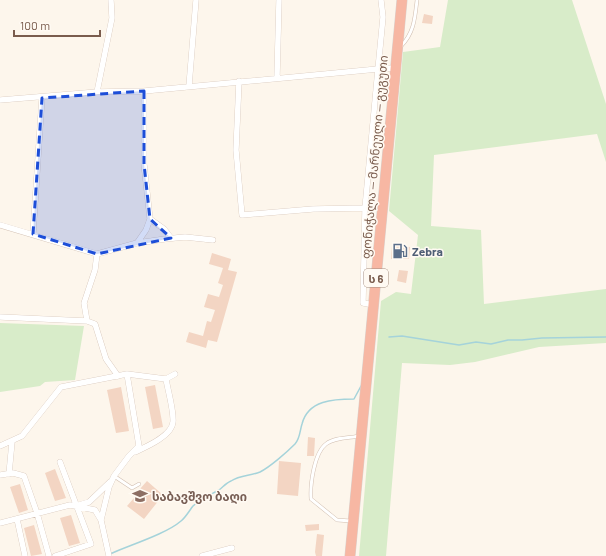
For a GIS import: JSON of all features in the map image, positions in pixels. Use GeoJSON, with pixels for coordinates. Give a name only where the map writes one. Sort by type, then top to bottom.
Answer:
{"type":"FeatureCollection","features":[{"type":"Feature","properties":{"kind":"highway","name":"ფონიჭალა — მარნეული — გუგუთი"},"geometry":{"type":"LineString","coordinates":[[350,556],[402,0]]}},
{"type":"Feature","properties":{"kind":"street"},"geometry":{"type":"LineString","coordinates":[[97,92],[112,18],[112,0]]}},
{"type":"Feature","properties":{"kind":"street"},"geometry":{"type":"LineString","coordinates":[[189,86],[196,0]]}},
{"type":"Feature","properties":{"kind":"street"},"geometry":{"type":"LineString","coordinates":[[277,77],[279,0]]}},
{"type":"Feature","properties":{"kind":"street"},"geometry":{"type":"LineString","coordinates":[[374,305],[363,303],[365,208],[383,17],[382,0]]}},
{"type":"Feature","properties":{"kind":"street"},"geometry":{"type":"LineString","coordinates":[[0,100],[42,98],[97,92],[144,91],[277,77],[395,68]]}},
{"type":"Feature","properties":{"kind":"street"},"geometry":{"type":"LineString","coordinates":[[239,81],[236,150],[242,215],[313,209],[365,208]]}},
{"type":"Feature","properties":{"kind":"street"},"geometry":{"type":"LineString","coordinates":[[137,243],[146,230],[150,219],[144,164],[144,91]]}},
{"type":"Feature","properties":{"kind":"street"},"geometry":{"type":"LineString","coordinates":[[34,234],[42,98]]}},
{"type":"Feature","properties":{"kind":"street"},"geometry":{"type":"LineString","coordinates":[[150,219],[164,229],[171,238]]}},
{"type":"Feature","properties":{"kind":"street"},"geometry":{"type":"LineString","coordinates":[[0,225],[97,254],[137,243],[171,238],[213,240]]}},
{"type":"Feature","properties":{"kind":"street"},"geometry":{"type":"LineString","coordinates":[[87,320],[84,303],[95,270],[97,254]]}},
{"type":"Feature","properties":{"kind":"street"},"geometry":{"type":"LineString","coordinates":[[0,317],[87,320],[95,324],[106,359],[118,376]]}},
{"type":"Feature","properties":{"kind":"street"},"geometry":{"type":"LineString","coordinates":[[77,506],[89,502],[104,489],[129,456],[139,446],[127,374]]}},
{"type":"Feature","properties":{"kind":"street"},"geometry":{"type":"LineString","coordinates":[[0,446],[12,442],[22,436],[61,387],[127,374],[166,379],[174,374]]}},
{"type":"Feature","properties":{"kind":"street"},"geometry":{"type":"LineString","coordinates":[[129,456],[154,443],[170,430],[173,422],[166,379]]}},
{"type":"Feature","properties":{"kind":"street"},"geometry":{"type":"LineString","coordinates":[[9,474],[12,442]]}},
{"type":"Feature","properties":{"kind":"street"},"geometry":{"type":"LineString","coordinates":[[55,556],[91,544],[60,462]]}},
{"type":"Feature","properties":{"kind":"street"},"geometry":{"type":"LineString","coordinates":[[0,475],[9,474],[24,476],[38,513],[49,556]]}},
{"type":"Feature","properties":{"kind":"street"},"geometry":{"type":"LineString","coordinates":[[101,520],[109,487],[114,476]]}},
{"type":"Feature","properties":{"kind":"street"},"geometry":{"type":"LineString","coordinates":[[0,523],[70,505],[95,510],[101,520],[108,553]]}},
{"type":"Feature","properties":{"kind":"street"},"geometry":{"type":"LineString","coordinates":[[17,519],[26,556]]}},
{"type":"Feature","properties":{"kind":"street"},"geometry":{"type":"LineString","coordinates":[[202,556],[232,548]]}},
{"type":"Feature","properties":{"kind":"lane"},"geometry":{"type":"LineString","coordinates":[[397,50],[408,39],[412,30],[417,0]]}},
{"type":"Feature","properties":{"kind":"lane"},"geometry":{"type":"LineString","coordinates":[[353,522],[337,520],[311,499],[310,488],[312,473],[320,451],[326,444],[337,439],[361,436]]}},
{"type":"Feature","properties":{"kind":"lane"},"geometry":{"type":"LineString","coordinates":[[114,476],[132,488],[140,484]]}},
{"type":"Feature","properties":{"kind":"highlighted area"},"geometry":{"type":"Polygon","coordinates":[[[144,91],[144,164],[150,219],[171,238],[97,254],[33,234],[42,98],[144,91]]]}},
{"type":"Feature","properties":{"kind":"green space"},"geometry":{"type":"Polygon","coordinates":[[[448,0],[572,0],[606,104],[606,162],[597,134],[434,155],[431,226],[481,230],[484,304],[606,289],[606,343],[539,347],[475,362],[450,365],[402,363],[386,556],[359,556],[381,301],[396,292],[411,294],[418,235],[389,211],[403,52],[440,47],[448,0]]]}},
{"type":"Feature","properties":{"kind":"green space"},"geometry":{"type":"Polygon","coordinates":[[[0,323],[84,326],[75,380],[45,382],[40,386],[0,392],[0,323]]]}},
{"type":"Feature","properties":{"kind":"building"},"geometry":{"type":"Polygon","coordinates":[[[424,14],[433,16],[432,24],[422,23],[424,14]]]}},
{"type":"Feature","properties":{"kind":"building"},"geometry":{"type":"Polygon","coordinates":[[[392,245],[410,247],[409,259],[391,259],[392,245]]]}},
{"type":"Feature","properties":{"kind":"building"},"geometry":{"type":"Polygon","coordinates":[[[212,253],[231,259],[228,270],[237,272],[217,342],[208,340],[206,348],[186,342],[189,332],[203,336],[207,321],[211,322],[215,310],[204,307],[208,294],[219,297],[223,285],[218,283],[223,268],[209,264],[212,253]]]}},
{"type":"Feature","properties":{"kind":"building"},"geometry":{"type":"Polygon","coordinates":[[[399,270],[408,271],[406,283],[397,281],[399,270]]]}},
{"type":"Feature","properties":{"kind":"building"},"geometry":{"type":"Polygon","coordinates":[[[155,385],[163,427],[153,429],[145,387],[155,385]]]}},
{"type":"Feature","properties":{"kind":"building"},"geometry":{"type":"Polygon","coordinates":[[[121,387],[129,431],[116,433],[107,390],[121,387]]]}},
{"type":"Feature","properties":{"kind":"building"},"geometry":{"type":"Polygon","coordinates":[[[308,437],[315,438],[314,456],[307,456],[308,437]]]}},
{"type":"Feature","properties":{"kind":"building"},"geometry":{"type":"Polygon","coordinates":[[[279,461],[301,463],[298,496],[277,494],[279,461]]]}},
{"type":"Feature","properties":{"kind":"building"},"geometry":{"type":"Polygon","coordinates":[[[55,469],[66,498],[55,501],[45,473],[55,469]]]}},
{"type":"Feature","properties":{"kind":"building"},"geometry":{"type":"Polygon","coordinates":[[[147,481],[163,495],[144,519],[127,506],[134,498],[139,502],[145,495],[139,490],[147,481]]]}},
{"type":"Feature","properties":{"kind":"building"},"geometry":{"type":"Polygon","coordinates":[[[20,484],[28,510],[19,513],[10,487],[20,484]]]}},
{"type":"Feature","properties":{"kind":"building"},"geometry":{"type":"Polygon","coordinates":[[[71,515],[80,543],[69,546],[60,518],[71,515]]]}},
{"type":"Feature","properties":{"kind":"building"},"geometry":{"type":"Polygon","coordinates":[[[319,524],[319,530],[306,531],[305,525],[319,524]]]}},
{"type":"Feature","properties":{"kind":"building"},"geometry":{"type":"Polygon","coordinates":[[[34,525],[42,554],[31,556],[24,528],[34,525]]]}},
{"type":"Feature","properties":{"kind":"building"},"geometry":{"type":"Polygon","coordinates":[[[317,534],[324,535],[322,556],[316,556],[315,552],[317,534]]]}},
{"type":"Feature","properties":{"kind":"waterway"},"geometry":{"type":"LineString","coordinates":[[389,337],[402,336],[459,345],[476,342],[491,344],[508,340],[542,338],[606,337]]}},
{"type":"Feature","properties":{"kind":"waterway"},"geometry":{"type":"LineString","coordinates":[[110,554],[174,526],[186,516],[193,506],[228,483],[238,478],[264,470],[297,442],[305,416],[310,410],[323,402],[354,399],[361,386]]}},
{"type":"Feature","properties":{"kind":"place","name":"Zebra"},"geometry":{"type":"Point","coordinates":[400,251]}},
{"type":"Feature","properties":{"kind":"place","name":"საბავშვო ბაღი"},"geometry":{"type":"Point","coordinates":[140,496]}}]}
